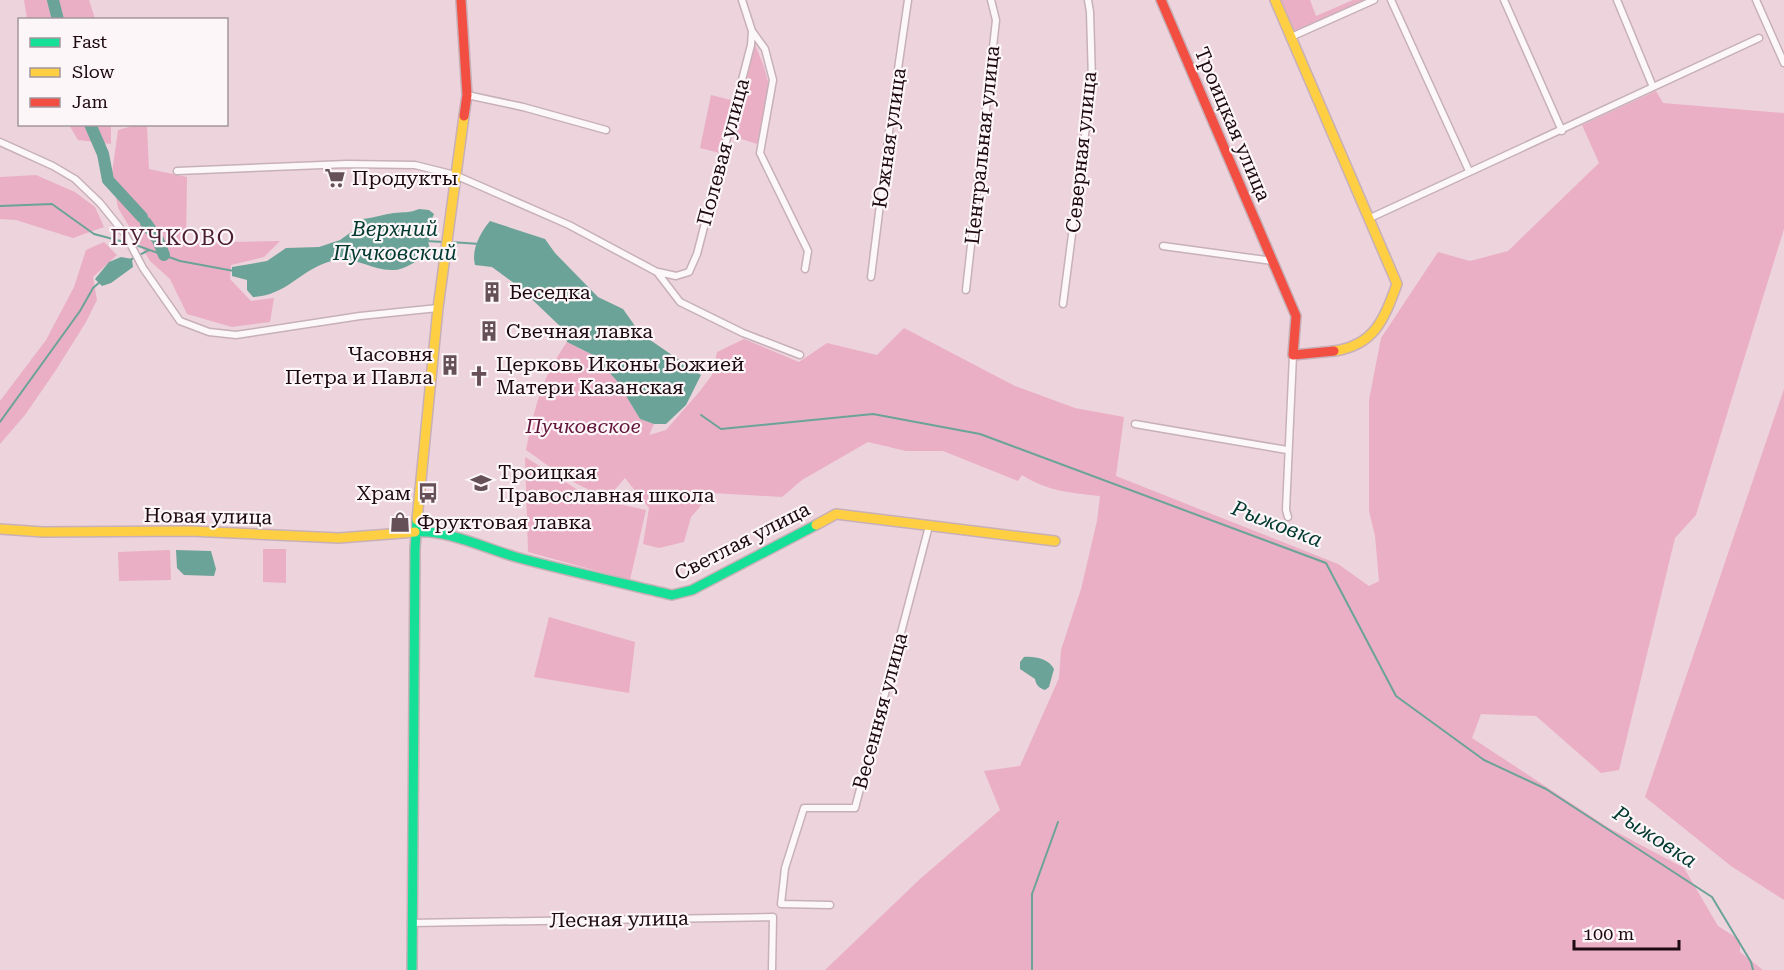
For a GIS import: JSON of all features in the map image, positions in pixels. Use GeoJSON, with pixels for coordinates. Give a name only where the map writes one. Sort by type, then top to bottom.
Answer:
{"type":"FeatureCollection","features":[{"type":"Feature","properties":{"kind":"street"},"geometry":{"type":"LineString","coordinates":[[412,970],[416,531],[438,308],[467,95],[461,0]]}},
{"type":"Feature","properties":{"kind":"street"},"geometry":{"type":"LineString","coordinates":[[742,0],[753,31],[765,49],[772,80],[760,153],[808,251],[805,269]]}},
{"type":"Feature","properties":{"kind":"street","name":"Южная улица"},"geometry":{"type":"LineString","coordinates":[[871,277],[908,0]]}},
{"type":"Feature","properties":{"kind":"street","name":"Центральная улица"},"geometry":{"type":"LineString","coordinates":[[966,290],[996,20],[991,0]]}},
{"type":"Feature","properties":{"kind":"street","name":"Северная улица"},"geometry":{"type":"LineString","coordinates":[[1063,304],[1092,80],[1088,0]]}},
{"type":"Feature","properties":{"kind":"street","name":"Троицкая улица"},"geometry":{"type":"LineString","coordinates":[[1161,0],[1296,316],[1287,450],[1286,510],[1288,517]]}},
{"type":"Feature","properties":{"kind":"street"},"geometry":{"type":"LineString","coordinates":[[1275,0],[1397,284],[1389,309],[1371,334],[1355,346],[1293,355]]}},
{"type":"Feature","properties":{"kind":"street"},"geometry":{"type":"LineString","coordinates":[[1291,36],[1374,0]]}},
{"type":"Feature","properties":{"kind":"street"},"geometry":{"type":"LineString","coordinates":[[1391,0],[1469,171]]}},
{"type":"Feature","properties":{"kind":"street"},"geometry":{"type":"LineString","coordinates":[[1504,0],[1562,131]]}},
{"type":"Feature","properties":{"kind":"street"},"geometry":{"type":"LineString","coordinates":[[1617,0],[1653,87]]}},
{"type":"Feature","properties":{"kind":"street"},"geometry":{"type":"LineString","coordinates":[[1756,0],[1784,63]]}},
{"type":"Feature","properties":{"kind":"street","name":"Полевая улица"},"geometry":{"type":"LineString","coordinates":[[657,272],[676,276],[688,272],[697,254],[743,80],[753,31]]}},
{"type":"Feature","properties":{"kind":"street"},"geometry":{"type":"LineString","coordinates":[[1368,219],[1759,38]]}},
{"type":"Feature","properties":{"kind":"street"},"geometry":{"type":"LineString","coordinates":[[467,95],[523,107],[606,130]]}},
{"type":"Feature","properties":{"kind":"street"},"geometry":{"type":"LineString","coordinates":[[0,142],[53,166],[75,179],[100,203],[124,234],[143,268],[180,321],[208,332],[236,335],[360,316],[438,308]]}},
{"type":"Feature","properties":{"kind":"street"},"geometry":{"type":"LineString","coordinates":[[177,171],[416,165],[455,175],[569,225],[657,272],[680,302],[743,333],[800,355]]}},
{"type":"Feature","properties":{"kind":"street"},"geometry":{"type":"LineString","coordinates":[[1163,246],[1273,261]]}},
{"type":"Feature","properties":{"kind":"street"},"geometry":{"type":"LineString","coordinates":[[1135,424],[1287,450]]}},
{"type":"Feature","properties":{"kind":"street","name":"Светлая улица"},"geometry":{"type":"LineString","coordinates":[[416,531],[454,538],[521,559],[672,595],[692,590],[836,514],[1055,541]]}},
{"type":"Feature","properties":{"kind":"street","name":"Весенняя улица"},"geometry":{"type":"LineString","coordinates":[[830,905],[781,904],[785,868],[804,808],[855,808],[929,526]]}},
{"type":"Feature","properties":{"kind":"street","name":"Новая улица"},"geometry":{"type":"LineString","coordinates":[[0,529],[43,532],[190,531],[339,538],[416,531]]}},
{"type":"Feature","properties":{"kind":"street","name":"Лесная улица"},"geometry":{"type":"LineString","coordinates":[[411,923],[773,917],[772,970]]}},
{"type":"Feature","properties":{"kind":"green space"},"geometry":{"type":"Polygon","coordinates":[[[24,0],[89,0],[95,18],[27,18],[24,0]]]}},
{"type":"Feature","properties":{"kind":"green space"},"geometry":{"type":"Polygon","coordinates":[[[1278,0],[1310,0],[1316,16],[1353,0],[1365,0],[1295,31],[1291,29],[1278,0]]]}},
{"type":"Feature","properties":{"kind":"green space"},"geometry":{"type":"Polygon","coordinates":[[[755,44],[770,89],[757,144],[732,136],[755,44]]]}},
{"type":"Feature","properties":{"kind":"green space","name":"Пучковское"},"geometry":{"type":"Polygon","coordinates":[[[1656,91],[1663,103],[1784,113],[1784,229],[1696,515],[1675,538],[1619,770],[1601,773],[1536,716],[1481,714],[1472,738],[1609,828],[1684,868],[1718,926],[1740,940],[1740,952],[1763,970],[825,970],[920,879],[1000,810],[984,771],[1020,766],[1059,678],[1061,650],[1081,589],[1097,521],[1100,496],[1050,488],[1022,475],[1018,481],[943,451],[906,451],[868,442],[802,480],[782,497],[712,493],[691,517],[684,542],[659,548],[643,544],[649,508],[625,478],[611,494],[600,493],[567,478],[526,450],[540,393],[551,368],[567,342],[593,355],[617,381],[640,419],[654,424],[649,435],[666,430],[700,391],[712,375],[717,352],[744,339],[799,362],[827,343],[877,355],[904,328],[1015,386],[1075,408],[1124,417],[1116,476],[1338,564],[1369,586],[1379,581],[1375,536],[1369,511],[1369,400],[1381,338],[1438,252],[1470,261],[1508,251],[1599,163],[1582,125],[1656,91]]]}},
{"type":"Feature","properties":{"kind":"green space"},"geometry":{"type":"Polygon","coordinates":[[[711,95],[735,101],[720,153],[700,148],[711,95]]]}},
{"type":"Feature","properties":{"kind":"green space"},"geometry":{"type":"Polygon","coordinates":[[[70,126],[111,126],[111,144],[78,140],[70,126]]]}},
{"type":"Feature","properties":{"kind":"green space"},"geometry":{"type":"Polygon","coordinates":[[[133,126],[147,126],[149,169],[187,177],[186,243],[280,241],[264,257],[231,265],[230,279],[251,301],[274,298],[270,322],[232,327],[187,314],[170,279],[150,261],[118,208],[112,173],[118,130],[133,126]]]}},
{"type":"Feature","properties":{"kind":"green space"},"geometry":{"type":"Polygon","coordinates":[[[36,175],[75,192],[95,207],[104,227],[73,238],[16,220],[0,219],[0,177],[36,175]]]}},
{"type":"Feature","properties":{"kind":"green space"},"geometry":{"type":"Polygon","coordinates":[[[104,242],[117,255],[93,277],[97,300],[86,322],[25,415],[0,444],[0,401],[46,340],[74,287],[86,250],[104,242]]]}},
{"type":"Feature","properties":{"kind":"green space"},"geometry":{"type":"Polygon","coordinates":[[[1784,389],[1784,900],[1731,866],[1645,797],[1784,389]]]}},
{"type":"Feature","properties":{"kind":"green space"},"geometry":{"type":"Polygon","coordinates":[[[525,457],[591,498],[646,510],[630,580],[528,552],[525,457]]]}},
{"type":"Feature","properties":{"kind":"green space"},"geometry":{"type":"Polygon","coordinates":[[[263,549],[286,549],[286,583],[263,582],[263,549]]]}},
{"type":"Feature","properties":{"kind":"green space"},"geometry":{"type":"Polygon","coordinates":[[[170,550],[171,580],[119,581],[118,552],[170,550]]]}},
{"type":"Feature","properties":{"kind":"green space"},"geometry":{"type":"Polygon","coordinates":[[[549,617],[635,642],[629,693],[534,677],[549,617]]]}},
{"type":"Feature","properties":{"kind":"water","name":"Верхний Пучковский"},"geometry":{"type":"Polygon","coordinates":[[[419,209],[429,210],[434,214],[430,223],[435,229],[428,241],[430,249],[426,258],[401,269],[383,269],[352,261],[337,260],[308,271],[275,292],[253,297],[247,290],[247,280],[232,276],[232,267],[267,261],[286,248],[319,247],[340,240],[354,230],[363,219],[419,209]]]}},
{"type":"Feature","properties":{"kind":"water"},"geometry":{"type":"Polygon","coordinates":[[[490,221],[545,239],[555,253],[598,297],[623,309],[640,333],[701,375],[686,405],[666,424],[654,424],[640,419],[617,381],[593,355],[567,342],[564,330],[518,286],[492,267],[475,265],[474,253],[477,242],[490,221]]]}},
{"type":"Feature","properties":{"kind":"water"},"geometry":{"type":"Polygon","coordinates":[[[121,257],[132,259],[133,267],[111,283],[102,286],[95,279],[109,262],[121,257]]]}},
{"type":"Feature","properties":{"kind":"water"},"geometry":{"type":"Polygon","coordinates":[[[176,550],[211,551],[216,569],[214,576],[184,575],[177,568],[176,550]]]}},
{"type":"Feature","properties":{"kind":"water"},"geometry":{"type":"Polygon","coordinates":[[[1024,657],[1041,659],[1054,669],[1049,687],[1045,690],[1038,686],[1035,679],[1020,669],[1020,662],[1024,657]]]}},
{"type":"Feature","properties":{"kind":"waterway","name":"Рыжовка"},"geometry":{"type":"LineString","coordinates":[[53,0],[58,18]]}},
{"type":"Feature","properties":{"kind":"waterway","name":"Рыжовка"},"geometry":{"type":"LineString","coordinates":[[91,126],[103,154],[108,180],[142,217]]}},
{"type":"Feature","properties":{"kind":"waterway"},"geometry":{"type":"LineString","coordinates":[[0,206],[52,204],[94,234],[128,243]]}},
{"type":"Feature","properties":{"kind":"waterway","name":"Рыжовка"},"geometry":{"type":"LineString","coordinates":[[146,223],[158,240],[164,255]]}},
{"type":"Feature","properties":{"kind":"waterway"},"geometry":{"type":"LineString","coordinates":[[426,241],[444,242]]}},
{"type":"Feature","properties":{"kind":"waterway"},"geometry":{"type":"LineString","coordinates":[[450,242],[480,244]]}},
{"type":"Feature","properties":{"kind":"waterway"},"geometry":{"type":"LineString","coordinates":[[133,244],[180,261],[234,271]]}},
{"type":"Feature","properties":{"kind":"waterway"},"geometry":{"type":"LineString","coordinates":[[130,260],[149,250]]}},
{"type":"Feature","properties":{"kind":"waterway"},"geometry":{"type":"LineString","coordinates":[[0,422],[80,311],[93,288],[101,281]]}},
{"type":"Feature","properties":{"kind":"waterway","name":"Рыжовка"},"geometry":{"type":"LineString","coordinates":[[701,415],[721,429],[873,414],[980,434],[1326,563],[1396,696],[1484,760],[1546,789],[1712,897],[1751,962],[1753,970]]}},
{"type":"Feature","properties":{"kind":"waterway"},"geometry":{"type":"LineString","coordinates":[[1032,970],[1032,894],[1058,822]]}},
{"type":"Feature","properties":{"kind":"traffic: fast"},"geometry":{"type":"LineString","coordinates":[[412,970],[417,520]]}},
{"type":"Feature","properties":{"kind":"traffic: fast"},"geometry":{"type":"LineString","coordinates":[[415,532],[455,537],[523,559],[672,595],[692,590],[816,525]]}},
{"type":"Feature","properties":{"kind":"traffic: slow"},"geometry":{"type":"LineString","coordinates":[[1275,0],[1397,284],[1382,319],[1369,336],[1348,348],[1334,351]]}},
{"type":"Feature","properties":{"kind":"traffic: slow"},"geometry":{"type":"LineString","coordinates":[[417,520],[438,308],[464,116]]}},
{"type":"Feature","properties":{"kind":"traffic: slow"},"geometry":{"type":"LineString","coordinates":[[816,525],[836,514],[1055,541]]}},
{"type":"Feature","properties":{"kind":"traffic: slow"},"geometry":{"type":"LineString","coordinates":[[0,529],[43,532],[190,531],[339,538],[415,532]]}},
{"type":"Feature","properties":{"kind":"traffic: jam"},"geometry":{"type":"LineString","coordinates":[[461,0],[467,95],[464,116]]}},
{"type":"Feature","properties":{"kind":"traffic: jam"},"geometry":{"type":"LineString","coordinates":[[1161,0],[1296,316],[1293,355],[1334,351]]}},
{"type":"Feature","properties":{"kind":"place","name":"Продукты"},"geometry":{"type":"Point","coordinates":[335,178]}},
{"type":"Feature","properties":{"kind":"place","name":"Беседка"},"geometry":{"type":"Point","coordinates":[492,292]}},
{"type":"Feature","properties":{"kind":"place","name":"Свечная лавка"},"geometry":{"type":"Point","coordinates":[489,331]}},
{"type":"Feature","properties":{"kind":"place","name":"Часовня Петра и Павла"},"geometry":{"type":"Point","coordinates":[450,365]}},
{"type":"Feature","properties":{"kind":"place","name":"Церковь Иконы Божией Матери Казанская"},"geometry":{"type":"Point","coordinates":[479,376]}},
{"type":"Feature","properties":{"kind":"place","name":"Троицкая Православная школа"},"geometry":{"type":"Point","coordinates":[481,483]}},
{"type":"Feature","properties":{"kind":"place","name":"Храм"},"geometry":{"type":"Point","coordinates":[428,493]}},
{"type":"Feature","properties":{"kind":"place","name":"Фруктовая лавка"},"geometry":{"type":"Point","coordinates":[400,522]}},
{"type":"Feature","properties":{"kind":"district","name":"ПУЧКОВО"},"geometry":{"type":"Point","coordinates":[173,237]}}]}
